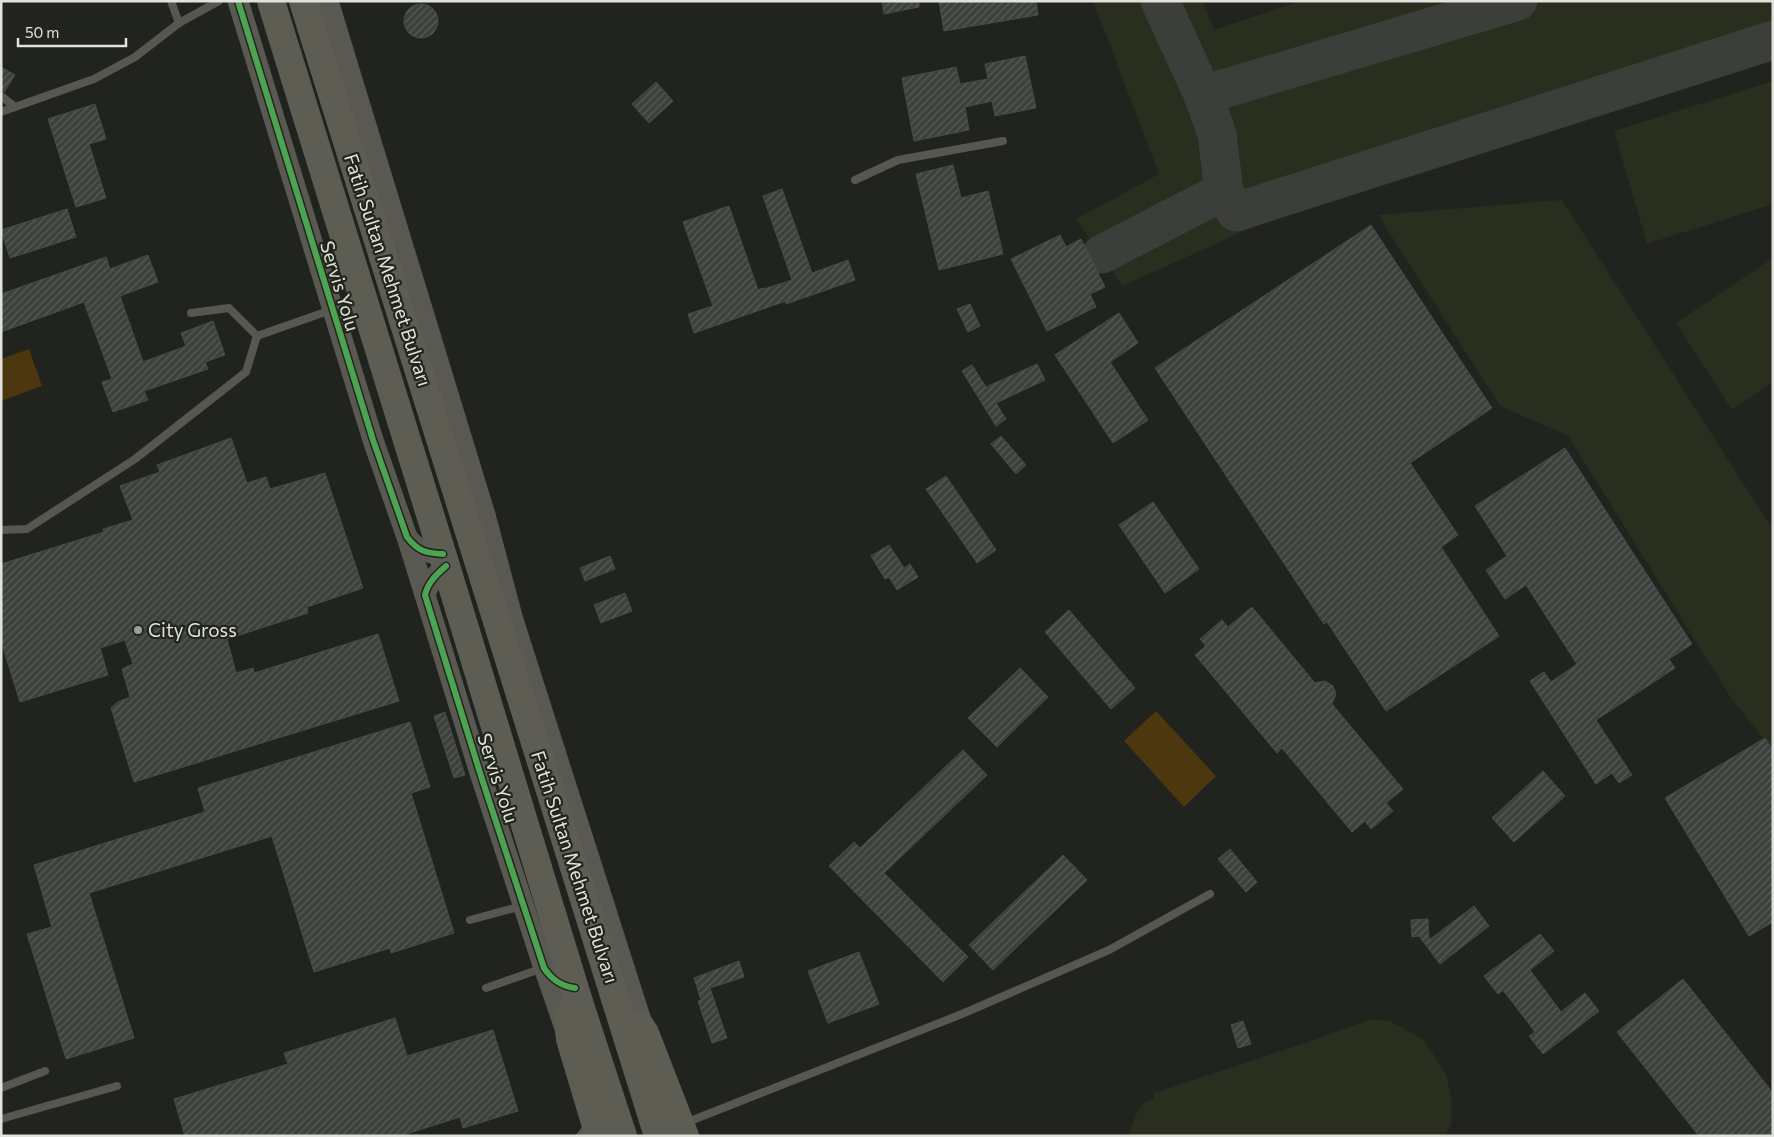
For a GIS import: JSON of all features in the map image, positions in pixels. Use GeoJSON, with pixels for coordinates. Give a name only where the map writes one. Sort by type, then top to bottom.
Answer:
{"type":"FeatureCollection","features":[{"type":"Feature","properties":{"kind":"highway","name":"Fatih Sultan Mehmet Bulvarı"},"geometry":{"type":"LineString","coordinates":[[271,1],[445,560],[577,995],[623,1136]]}},
{"type":"Feature","properties":{"kind":"highway","name":"Fatih Sultan Mehmet Bulvarı"},"geometry":{"type":"LineString","coordinates":[[303,1],[612,983],[675,1132]]}},
{"type":"Feature","properties":{"kind":"highway"},"geometry":{"type":"LineString","coordinates":[[612,983],[645,1033],[675,1132]]}},
{"type":"Feature","properties":{"kind":"highway"},"geometry":{"type":"LineString","coordinates":[[577,995],[568,1021],[570,1039],[592,1133]]}},
{"type":"Feature","properties":{"kind":"street","name":"Servis Yolu"},"geometry":{"type":"LineString","coordinates":[[238,1],[373,440],[426,595],[478,767],[544,968],[554,980],[577,995]]}},
{"type":"Feature","properties":{"kind":"street","name":"Fatih Sultan Mehmet Bulvarı"},"geometry":{"type":"LineString","coordinates":[[328,1],[485,515],[513,620],[645,1033]]}},
{"type":"Feature","properties":{"kind":"street"},"geometry":{"type":"LineString","coordinates":[[472,540],[485,515]]}},
{"type":"Feature","properties":{"kind":"street"},"geometry":{"type":"LineString","coordinates":[[407,537],[415,547],[445,560],[426,589],[426,595]]}},
{"type":"Feature","properties":{"kind":"street","name":"Fatih Sultan Mehmet Bulvarı"},"geometry":{"type":"LineString","coordinates":[[490,599],[513,620]]}},
{"type":"Feature","properties":{"kind":"street"},"geometry":{"type":"LineString","coordinates":[[544,968],[575,1059]]}},
{"type":"Feature","properties":{"kind":"lane"},"geometry":{"type":"LineString","coordinates":[[171,1],[179,23]]}},
{"type":"Feature","properties":{"kind":"lane"},"geometry":{"type":"LineString","coordinates":[[1,112],[94,79],[135,57],[179,23],[219,1]]}},
{"type":"Feature","properties":{"kind":"lane"},"geometry":{"type":"LineString","coordinates":[[1,96],[15,107]]}},
{"type":"Feature","properties":{"kind":"lane"},"geometry":{"type":"LineString","coordinates":[[856,180],[898,160],[1003,141]]}},
{"type":"Feature","properties":{"kind":"lane"},"geometry":{"type":"LineString","coordinates":[[191,313],[229,308],[257,336]]}},
{"type":"Feature","properties":{"kind":"lane"},"geometry":{"type":"LineString","coordinates":[[257,336],[332,310]]}},
{"type":"Feature","properties":{"kind":"lane"},"geometry":{"type":"LineString","coordinates":[[1,530],[27,528],[136,458],[246,372],[257,336]]}},
{"type":"Feature","properties":{"kind":"lane"},"geometry":{"type":"LineString","coordinates":[[675,1132],[962,1014],[1109,950],[1210,894]]}},
{"type":"Feature","properties":{"kind":"lane"},"geometry":{"type":"LineString","coordinates":[[470,920],[524,905]]}},
{"type":"Feature","properties":{"kind":"lane"},"geometry":{"type":"LineString","coordinates":[[486,988],[544,968]]}},
{"type":"Feature","properties":{"kind":"lane"},"geometry":{"type":"LineString","coordinates":[[1,1088],[45,1070]]}},
{"type":"Feature","properties":{"kind":"lane"},"geometry":{"type":"LineString","coordinates":[[1,1119],[117,1086]]}},
{"type":"Feature","properties":{"kind":"shaded area"},"geometry":{"type":"Polygon","coordinates":[[[1093,1],[1203,1],[1214,30],[1300,1],[1773,1],[1773,45],[1649,84],[1336,190],[1122,286],[1076,219],[1159,174],[1093,1]]]}},
{"type":"Feature","properties":{"kind":"shaded area"},"geometry":{"type":"Polygon","coordinates":[[[1773,81],[1773,204],[1647,244],[1614,131],[1773,81]]]}},
{"type":"Feature","properties":{"kind":"shaded area"},"geometry":{"type":"Polygon","coordinates":[[[1562,200],[1773,530],[1773,750],[1731,698],[1568,436],[1500,406],[1378,215],[1562,200]]]}},
{"type":"Feature","properties":{"kind":"shaded area"},"geometry":{"type":"Polygon","coordinates":[[[1773,258],[1773,382],[1732,410],[1676,323],[1773,258]]]}},
{"type":"Feature","properties":{"kind":"shaded area"},"geometry":{"type":"Polygon","coordinates":[[[29,349],[42,386],[1,401],[1,359],[29,349]]]}},
{"type":"Feature","properties":{"kind":"shaded area"},"geometry":{"type":"Polygon","coordinates":[[[1156,711],[1216,776],[1184,807],[1124,741],[1156,711]]]}},
{"type":"Feature","properties":{"kind":"shaded area"},"geometry":{"type":"Polygon","coordinates":[[[1371,1019],[1390,1021],[1424,1040],[1446,1074],[1451,1096],[1451,1124],[1445,1136],[1128,1136],[1137,1113],[1144,1103],[1154,1098],[1154,1093],[1371,1019]]]}},
{"type":"Feature","properties":{"kind":"building"},"geometry":{"type":"Polygon","coordinates":[[[882,1],[919,1],[919,7],[884,14],[882,1]]]}},
{"type":"Feature","properties":{"kind":"building"},"geometry":{"type":"Polygon","coordinates":[[[939,1],[1036,1],[1038,15],[944,31],[939,1]]]}},
{"type":"Feature","properties":{"kind":"building"},"geometry":{"type":"Polygon","coordinates":[[[421,4],[428,5],[433,9],[437,14],[437,28],[433,33],[428,37],[421,38],[414,37],[409,33],[405,28],[404,21],[405,14],[409,9],[414,5],[421,4]]]}},
{"type":"Feature","properties":{"kind":"building"},"geometry":{"type":"Polygon","coordinates":[[[1025,56],[1036,108],[995,116],[992,101],[965,107],[969,130],[914,141],[902,78],[956,67],[960,84],[988,79],[985,64],[1025,56]]]}},
{"type":"Feature","properties":{"kind":"building"},"geometry":{"type":"Polygon","coordinates":[[[1,67],[15,75],[4,92],[1,90],[1,67]]]}},
{"type":"Feature","properties":{"kind":"building"},"geometry":{"type":"Polygon","coordinates":[[[656,82],[673,101],[649,123],[632,104],[656,82]]]}},
{"type":"Feature","properties":{"kind":"building"},"geometry":{"type":"Polygon","coordinates":[[[95,104],[106,139],[89,144],[106,198],[76,207],[48,119],[95,104]]]}},
{"type":"Feature","properties":{"kind":"building"},"geometry":{"type":"Polygon","coordinates":[[[953,165],[961,198],[988,191],[1003,254],[939,270],[916,174],[953,165]]]}},
{"type":"Feature","properties":{"kind":"building"},"geometry":{"type":"Polygon","coordinates":[[[782,189],[812,273],[848,260],[855,280],[786,304],[786,301],[694,333],[688,314],[713,306],[683,222],[729,206],[758,290],[792,280],[763,196],[782,189]]]}},
{"type":"Feature","properties":{"kind":"building"},"geometry":{"type":"Polygon","coordinates":[[[67,209],[76,237],[10,258],[1,230],[67,209]]]}},
{"type":"Feature","properties":{"kind":"building"},"geometry":{"type":"Polygon","coordinates":[[[1371,225],[1492,408],[1410,463],[1458,535],[1441,547],[1499,636],[1386,711],[1327,622],[1324,624],[1155,368],[1371,225]]]}},
{"type":"Feature","properties":{"kind":"building"},"geometry":{"type":"Polygon","coordinates":[[[1060,235],[1066,247],[1081,239],[1105,287],[1090,294],[1096,307],[1047,331],[1011,259],[1060,235]]]}},
{"type":"Feature","properties":{"kind":"building"},"geometry":{"type":"Polygon","coordinates":[[[148,255],[158,282],[120,296],[143,362],[186,346],[181,333],[213,321],[225,355],[205,362],[208,369],[144,391],[148,400],[113,412],[102,382],[112,379],[84,302],[1,332],[1,294],[106,257],[110,269],[148,255]]]}},
{"type":"Feature","properties":{"kind":"building"},"geometry":{"type":"Polygon","coordinates":[[[970,304],[980,326],[968,332],[957,309],[970,304]]]}},
{"type":"Feature","properties":{"kind":"building"},"geometry":{"type":"Polygon","coordinates":[[[1119,313],[1138,343],[1110,362],[1148,420],[1113,443],[1055,355],[1119,313]]]}},
{"type":"Feature","properties":{"kind":"building"},"geometry":{"type":"Polygon","coordinates":[[[1037,364],[1045,380],[996,403],[1006,419],[996,426],[962,371],[972,365],[986,387],[1037,364]]]}},
{"type":"Feature","properties":{"kind":"building"},"geometry":{"type":"Polygon","coordinates":[[[1001,436],[1026,465],[1016,474],[991,444],[1001,436]]]}},
{"type":"Feature","properties":{"kind":"building","name":"City Gross"},"geometry":{"type":"Polygon","coordinates":[[[231,438],[247,483],[266,477],[270,489],[325,473],[363,588],[307,607],[308,613],[227,639],[236,673],[253,668],[254,673],[378,634],[399,701],[134,782],[111,708],[118,702],[130,697],[122,669],[133,664],[125,640],[100,648],[108,675],[20,702],[1,641],[1,564],[104,532],[103,529],[133,520],[120,486],[160,472],[157,465],[231,438]]]}},
{"type":"Feature","properties":{"kind":"building"},"geometry":{"type":"Polygon","coordinates":[[[1565,448],[1692,644],[1669,659],[1675,668],[1596,720],[1632,775],[1619,783],[1612,773],[1596,784],[1530,681],[1544,672],[1551,682],[1577,664],[1526,585],[1505,599],[1486,570],[1507,556],[1475,506],[1565,448]]]}},
{"type":"Feature","properties":{"kind":"building"},"geometry":{"type":"Polygon","coordinates":[[[946,476],[996,550],[977,563],[926,489],[946,476]]]}},
{"type":"Feature","properties":{"kind":"building"},"geometry":{"type":"Polygon","coordinates":[[[1153,502],[1199,569],[1165,593],[1119,525],[1153,502]]]}},
{"type":"Feature","properties":{"kind":"building"},"geometry":{"type":"Polygon","coordinates":[[[889,545],[904,568],[910,564],[918,577],[897,590],[889,577],[885,579],[871,556],[889,545]]]}},
{"type":"Feature","properties":{"kind":"building"},"geometry":{"type":"Polygon","coordinates":[[[610,556],[615,569],[585,581],[580,568],[610,556]]]}},
{"type":"Feature","properties":{"kind":"building"},"geometry":{"type":"Polygon","coordinates":[[[625,593],[632,611],[601,623],[594,605],[625,593]]]}},
{"type":"Feature","properties":{"kind":"building"},"geometry":{"type":"Polygon","coordinates":[[[1252,607],[1315,683],[1325,681],[1333,686],[1336,694],[1332,704],[1403,789],[1386,803],[1393,811],[1371,829],[1365,821],[1352,832],[1282,748],[1277,753],[1195,655],[1206,646],[1200,639],[1222,620],[1228,627],[1252,607]]]}},
{"type":"Feature","properties":{"kind":"building"},"geometry":{"type":"Polygon","coordinates":[[[1069,610],[1135,688],[1111,709],[1045,632],[1069,610]]]}},
{"type":"Feature","properties":{"kind":"building"},"geometry":{"type":"Polygon","coordinates":[[[1020,668],[1048,697],[997,747],[968,718],[1020,668]]]}},
{"type":"Feature","properties":{"kind":"building"},"geometry":{"type":"Polygon","coordinates":[[[445,712],[465,775],[454,778],[434,716],[445,712]]]}},
{"type":"Feature","properties":{"kind":"building"},"geometry":{"type":"Polygon","coordinates":[[[410,722],[430,787],[411,793],[454,933],[391,953],[390,948],[314,972],[272,836],[89,893],[134,1038],[66,1059],[27,934],[52,927],[34,865],[205,812],[198,788],[410,722]]]}},
{"type":"Feature","properties":{"kind":"building"},"geometry":{"type":"Polygon","coordinates":[[[1765,738],[1773,751],[1773,922],[1749,936],[1665,798],[1765,738]]]}},
{"type":"Feature","properties":{"kind":"building"},"geometry":{"type":"Polygon","coordinates":[[[963,750],[987,775],[884,873],[968,957],[943,982],[829,866],[854,842],[860,848],[963,750]]]}},
{"type":"Feature","properties":{"kind":"building"},"geometry":{"type":"Polygon","coordinates":[[[1543,771],[1565,796],[1514,842],[1492,818],[1543,771]]]}},
{"type":"Feature","properties":{"kind":"building"},"geometry":{"type":"Polygon","coordinates":[[[1230,849],[1257,882],[1246,892],[1218,859],[1230,849]]]}},
{"type":"Feature","properties":{"kind":"building"},"geometry":{"type":"Polygon","coordinates":[[[1063,855],[1087,880],[993,970],[969,945],[1063,855]]]}},
{"type":"Feature","properties":{"kind":"building"},"geometry":{"type":"Polygon","coordinates":[[[1474,906],[1489,926],[1440,964],[1419,936],[1412,937],[1411,920],[1428,919],[1429,940],[1474,906]]]}},
{"type":"Feature","properties":{"kind":"building"},"geometry":{"type":"Polygon","coordinates":[[[1540,934],[1554,951],[1530,970],[1561,1012],[1585,993],[1599,1011],[1543,1054],[1529,1036],[1535,1032],[1503,990],[1498,994],[1484,976],[1540,934]]]}},
{"type":"Feature","properties":{"kind":"building"},"geometry":{"type":"Polygon","coordinates":[[[859,952],[879,1004],[828,1023],[808,971],[859,952]]]}},
{"type":"Feature","properties":{"kind":"building"},"geometry":{"type":"Polygon","coordinates":[[[739,961],[744,977],[710,988],[727,1038],[712,1043],[698,1001],[701,1000],[694,978],[739,961]]]}},
{"type":"Feature","properties":{"kind":"building"},"geometry":{"type":"Polygon","coordinates":[[[1683,979],[1773,1093],[1773,1136],[1699,1136],[1617,1032],[1683,979]]]}},
{"type":"Feature","properties":{"kind":"building"},"geometry":{"type":"Polygon","coordinates":[[[395,1018],[407,1056],[493,1030],[518,1111],[463,1128],[460,1117],[400,1136],[185,1136],[174,1099],[288,1064],[284,1053],[395,1018]]]}},
{"type":"Feature","properties":{"kind":"building"},"geometry":{"type":"Polygon","coordinates":[[[1243,1021],[1251,1044],[1238,1048],[1231,1025],[1243,1021]]]}},
{"type":"Feature","properties":{"kind":"taxiway"},"geometry":{"type":"LineString","coordinates":[[1160,1],[1203,95],[1217,134],[1224,191],[1236,212],[1773,40]]}},
{"type":"Feature","properties":{"kind":"taxiway"},"geometry":{"type":"LineString","coordinates":[[1203,95],[1518,1]]}},
{"type":"Feature","properties":{"kind":"taxiway"},"geometry":{"type":"LineString","coordinates":[[1102,254],[1224,191]]}},
{"type":"Feature","properties":{"kind":"cycle path"},"geometry":{"type":"LineString","coordinates":[[238,1],[373,440],[407,537],[422,550],[443,554]]}},
{"type":"Feature","properties":{"kind":"cycle path"},"geometry":{"type":"LineString","coordinates":[[446,566],[436,575],[426,590],[425,595],[481,776],[544,968],[557,982],[575,988]]}},
{"type":"Feature","properties":{"kind":"place","name":"City Gross"},"geometry":{"type":"Point","coordinates":[138,630]}}]}
